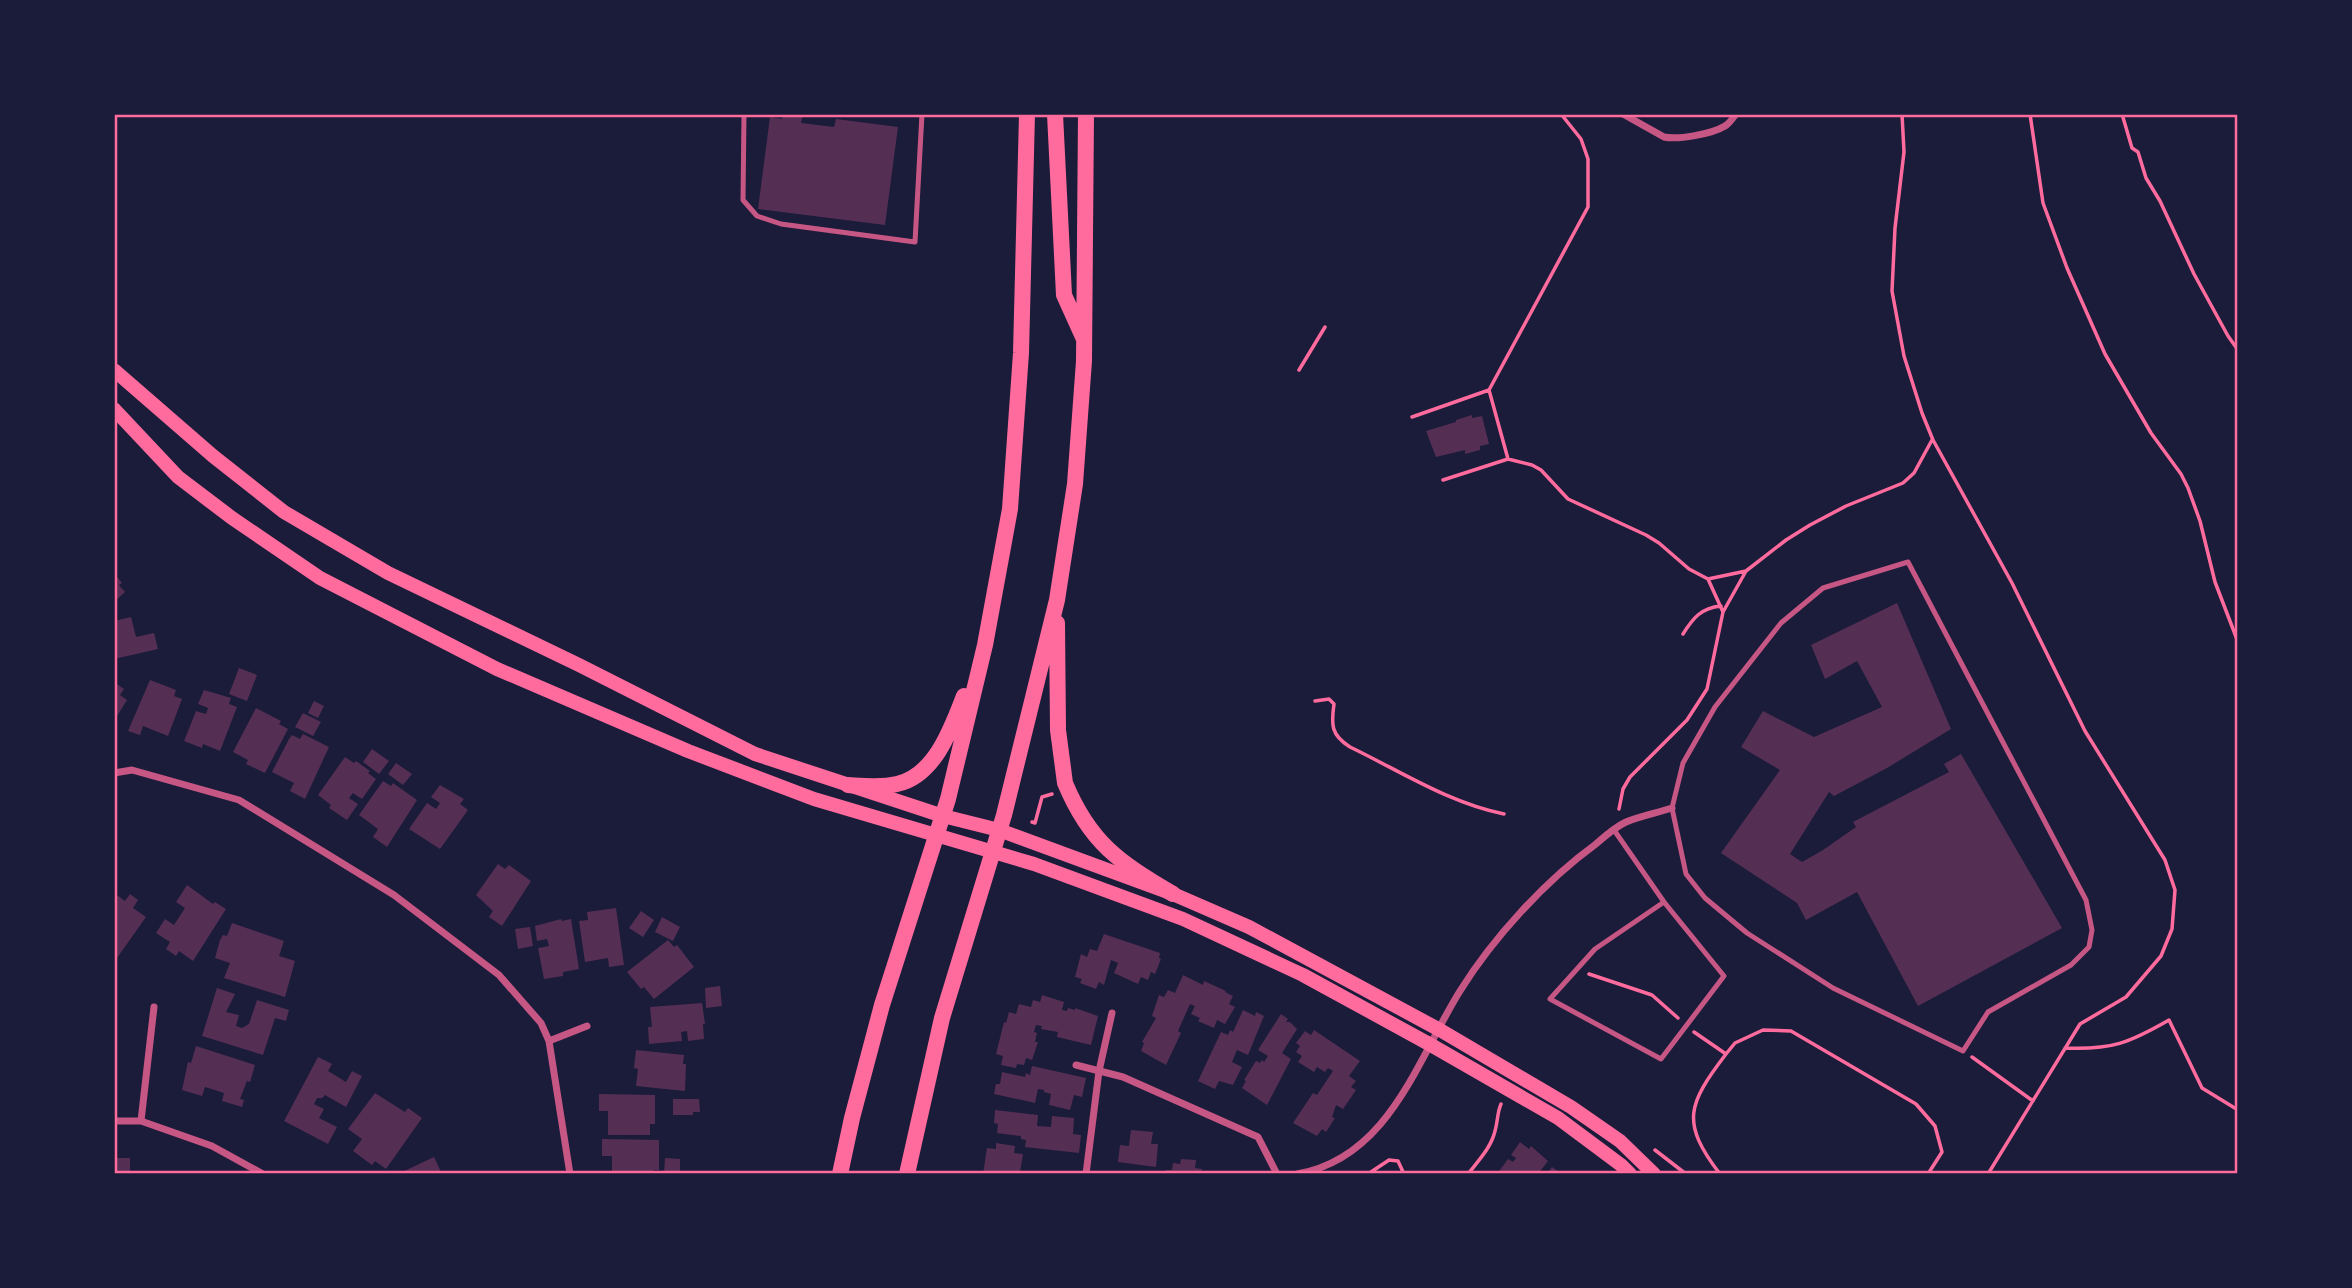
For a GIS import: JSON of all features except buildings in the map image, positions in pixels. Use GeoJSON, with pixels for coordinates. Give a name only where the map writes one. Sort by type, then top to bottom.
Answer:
{"type":"FeatureCollection","features":[{"type":"Feature","properties":{"kind":"main road"},"geometry":{"type":"LineString","coordinates":[[840,1174],[882,1006],[943,816],[985,645],[1010,509],[1021,353],[1027,114]]}},
{"type":"Feature","properties":{"kind":"main road"},"geometry":{"type":"LineString","coordinates":[[1055,114],[1064,295],[1084,339]]}},
{"type":"Feature","properties":{"kind":"main road"},"geometry":{"type":"LineString","coordinates":[[907,1174],[942,1018],[993,852],[1057,600],[1076,484],[1084,339],[1086,114]]}},
{"type":"Feature","properties":{"kind":"main road"},"geometry":{"type":"LineString","coordinates":[[114,370],[284,512],[388,573],[755,754],[943,816],[999,830],[1173,894],[1249,927],[1440,1030],[1571,1107],[1620,1141],[1654,1174]]}},
{"type":"Feature","properties":{"kind":"main road"},"geometry":{"type":"LineString","coordinates":[[114,409],[178,477],[232,518],[320,578],[497,669],[688,751],[814,799],[1034,864],[1183,919],[1303,975],[1431,1045],[1558,1118],[1630,1174]]}},
{"type":"Feature","properties":{"kind":"main road"},"geometry":{"type":"LineString","coordinates":[[1057,600],[1058,730],[1065,783],[1080,815],[1102,845],[1136,872],[1173,894]]}},
{"type":"Feature","properties":{"kind":"main road"},"geometry":{"type":"LineString","coordinates":[[848,785],[879,787],[901,784],[918,774],[945,740],[985,645]]}},
{"type":"Feature","properties":{"kind":"street"},"geometry":{"type":"LineString","coordinates":[[1623,114],[1671,138],[1724,127],[1736,114]]}},
{"type":"Feature","properties":{"kind":"street"},"geometry":{"type":"LineString","coordinates":[[114,773],[132,770],[239,800],[394,895],[499,975],[541,1023],[549,1041],[570,1174]]}},
{"type":"Feature","properties":{"kind":"street"},"geometry":{"type":"LineString","coordinates":[[1297,1174],[1317,1171],[1344,1156],[1378,1127],[1407,1089],[1460,991],[1528,904],[1579,856],[1614,830],[1625,823],[1672,808]]}},
{"type":"Feature","properties":{"kind":"street"},"geometry":{"type":"LineString","coordinates":[[141,1121],[153,1007]]}},
{"type":"Feature","properties":{"kind":"street"},"geometry":{"type":"LineString","coordinates":[[1086,1174],[1099,1071],[1112,1013]]}},
{"type":"Feature","properties":{"kind":"street"},"geometry":{"type":"LineString","coordinates":[[549,1041],[587,1026]]}},
{"type":"Feature","properties":{"kind":"street"},"geometry":{"type":"LineString","coordinates":[[1076,1065],[1123,1077],[1258,1138],[1278,1174]]}},
{"type":"Feature","properties":{"kind":"street"},"geometry":{"type":"LineString","coordinates":[[114,1121],[141,1121],[212,1146],[263,1174]]}},
{"type":"Feature","properties":{"kind":"lane"},"geometry":{"type":"LineString","coordinates":[[744,114],[743,200],[757,216],[781,225],[915,242],[922,114]]}},
{"type":"Feature","properties":{"kind":"lane"},"geometry":{"type":"LineString","coordinates":[[1908,562],[2085,900],[2092,930],[2089,947],[2071,965],[1988,1012],[1963,1051],[1833,988],[1747,933],[1705,898],[1686,874],[1672,808],[1683,763],[1715,707],[1781,623],[1823,588],[1908,562]]}},
{"type":"Feature","properties":{"kind":"lane"},"geometry":{"type":"LineString","coordinates":[[1614,830],[1664,902],[1724,976],[1661,1059],[1550,999],[1595,949],[1664,902]]}},
{"type":"Feature","properties":{"kind":"path"},"geometry":{"type":"LineString","coordinates":[[1412,417],[1489,390],[1588,208],[1588,159],[1581,139],[1561,114]]}},
{"type":"Feature","properties":{"kind":"path"},"geometry":{"type":"LineString","coordinates":[[1902,114],[1904,152],[1895,228],[1892,291],[1905,356],[1922,413],[1933,439],[2012,583],[2085,731],[2165,860],[2175,890],[2172,929],[2161,956],[2126,997],[2080,1024],[1988,1174]]}},
{"type":"Feature","properties":{"kind":"path"},"geometry":{"type":"LineString","coordinates":[[2030,114],[2043,203],[2067,268],[2105,354],[2151,433],[2188,488],[2200,521],[2215,582],[2238,642]]}},
{"type":"Feature","properties":{"kind":"path"},"geometry":{"type":"LineString","coordinates":[[2122,114],[2132,148],[2138,152],[2146,178],[2160,201],[2194,274],[2238,350]]}},
{"type":"Feature","properties":{"kind":"path"},"geometry":{"type":"LineString","coordinates":[[1299,370],[1325,327]]}},
{"type":"Feature","properties":{"kind":"path"},"geometry":{"type":"LineString","coordinates":[[1489,390],[1508,459]]}},
{"type":"Feature","properties":{"kind":"path"},"geometry":{"type":"LineString","coordinates":[[1682,730],[1707,689],[1723,612],[1746,571],[1810,525],[1846,506],[1903,482],[1914,473],[1933,439]]}},
{"type":"Feature","properties":{"kind":"path"},"geometry":{"type":"LineString","coordinates":[[1443,480],[1508,459],[1532,465],[1541,470],[1568,499],[1646,535],[1689,569],[1708,579],[1723,612]]}},
{"type":"Feature","properties":{"kind":"path"},"geometry":{"type":"LineString","coordinates":[[1708,579],[1746,571]]}},
{"type":"Feature","properties":{"kind":"path"},"geometry":{"type":"LineString","coordinates":[[1683,634],[1696,615],[1704,609],[1721,606]]}},
{"type":"Feature","properties":{"kind":"path"},"geometry":{"type":"LineString","coordinates":[[1315,701],[1329,699],[1334,704],[1335,734],[1350,747],[1478,809],[1504,814]]}},
{"type":"Feature","properties":{"kind":"path"},"geometry":{"type":"LineString","coordinates":[[1619,809],[1623,789],[1635,770],[1687,720]]}},
{"type":"Feature","properties":{"kind":"path"},"geometry":{"type":"LineString","coordinates":[[1032,822],[1035,823],[1042,797],[1061,793]]}},
{"type":"Feature","properties":{"kind":"path"},"geometry":{"type":"LineString","coordinates":[[1579,964],[1590,975],[1652,995],[1686,1027],[1726,1054]]}},
{"type":"Feature","properties":{"kind":"path"},"geometry":{"type":"LineString","coordinates":[[2065,1048],[2097,1049],[2136,1039],[2169,1020],[2202,1088],[2238,1110]]}},
{"type":"Feature","properties":{"kind":"path"},"geometry":{"type":"LineString","coordinates":[[1720,1174],[1702,1150],[1692,1124],[1696,1099],[1734,1043],[1763,1030],[1791,1031],[1916,1104],[1935,1126],[1942,1152],[1928,1174]]}},
{"type":"Feature","properties":{"kind":"path"},"geometry":{"type":"LineString","coordinates":[[1963,1051],[2033,1101]]}},
{"type":"Feature","properties":{"kind":"path"},"geometry":{"type":"LineString","coordinates":[[1468,1174],[1490,1145],[1496,1129],[1496,1116],[1508,1089]]}},
{"type":"Feature","properties":{"kind":"path"},"geometry":{"type":"LineString","coordinates":[[1368,1174],[1389,1160],[1398,1161],[1404,1174]]}}]}
